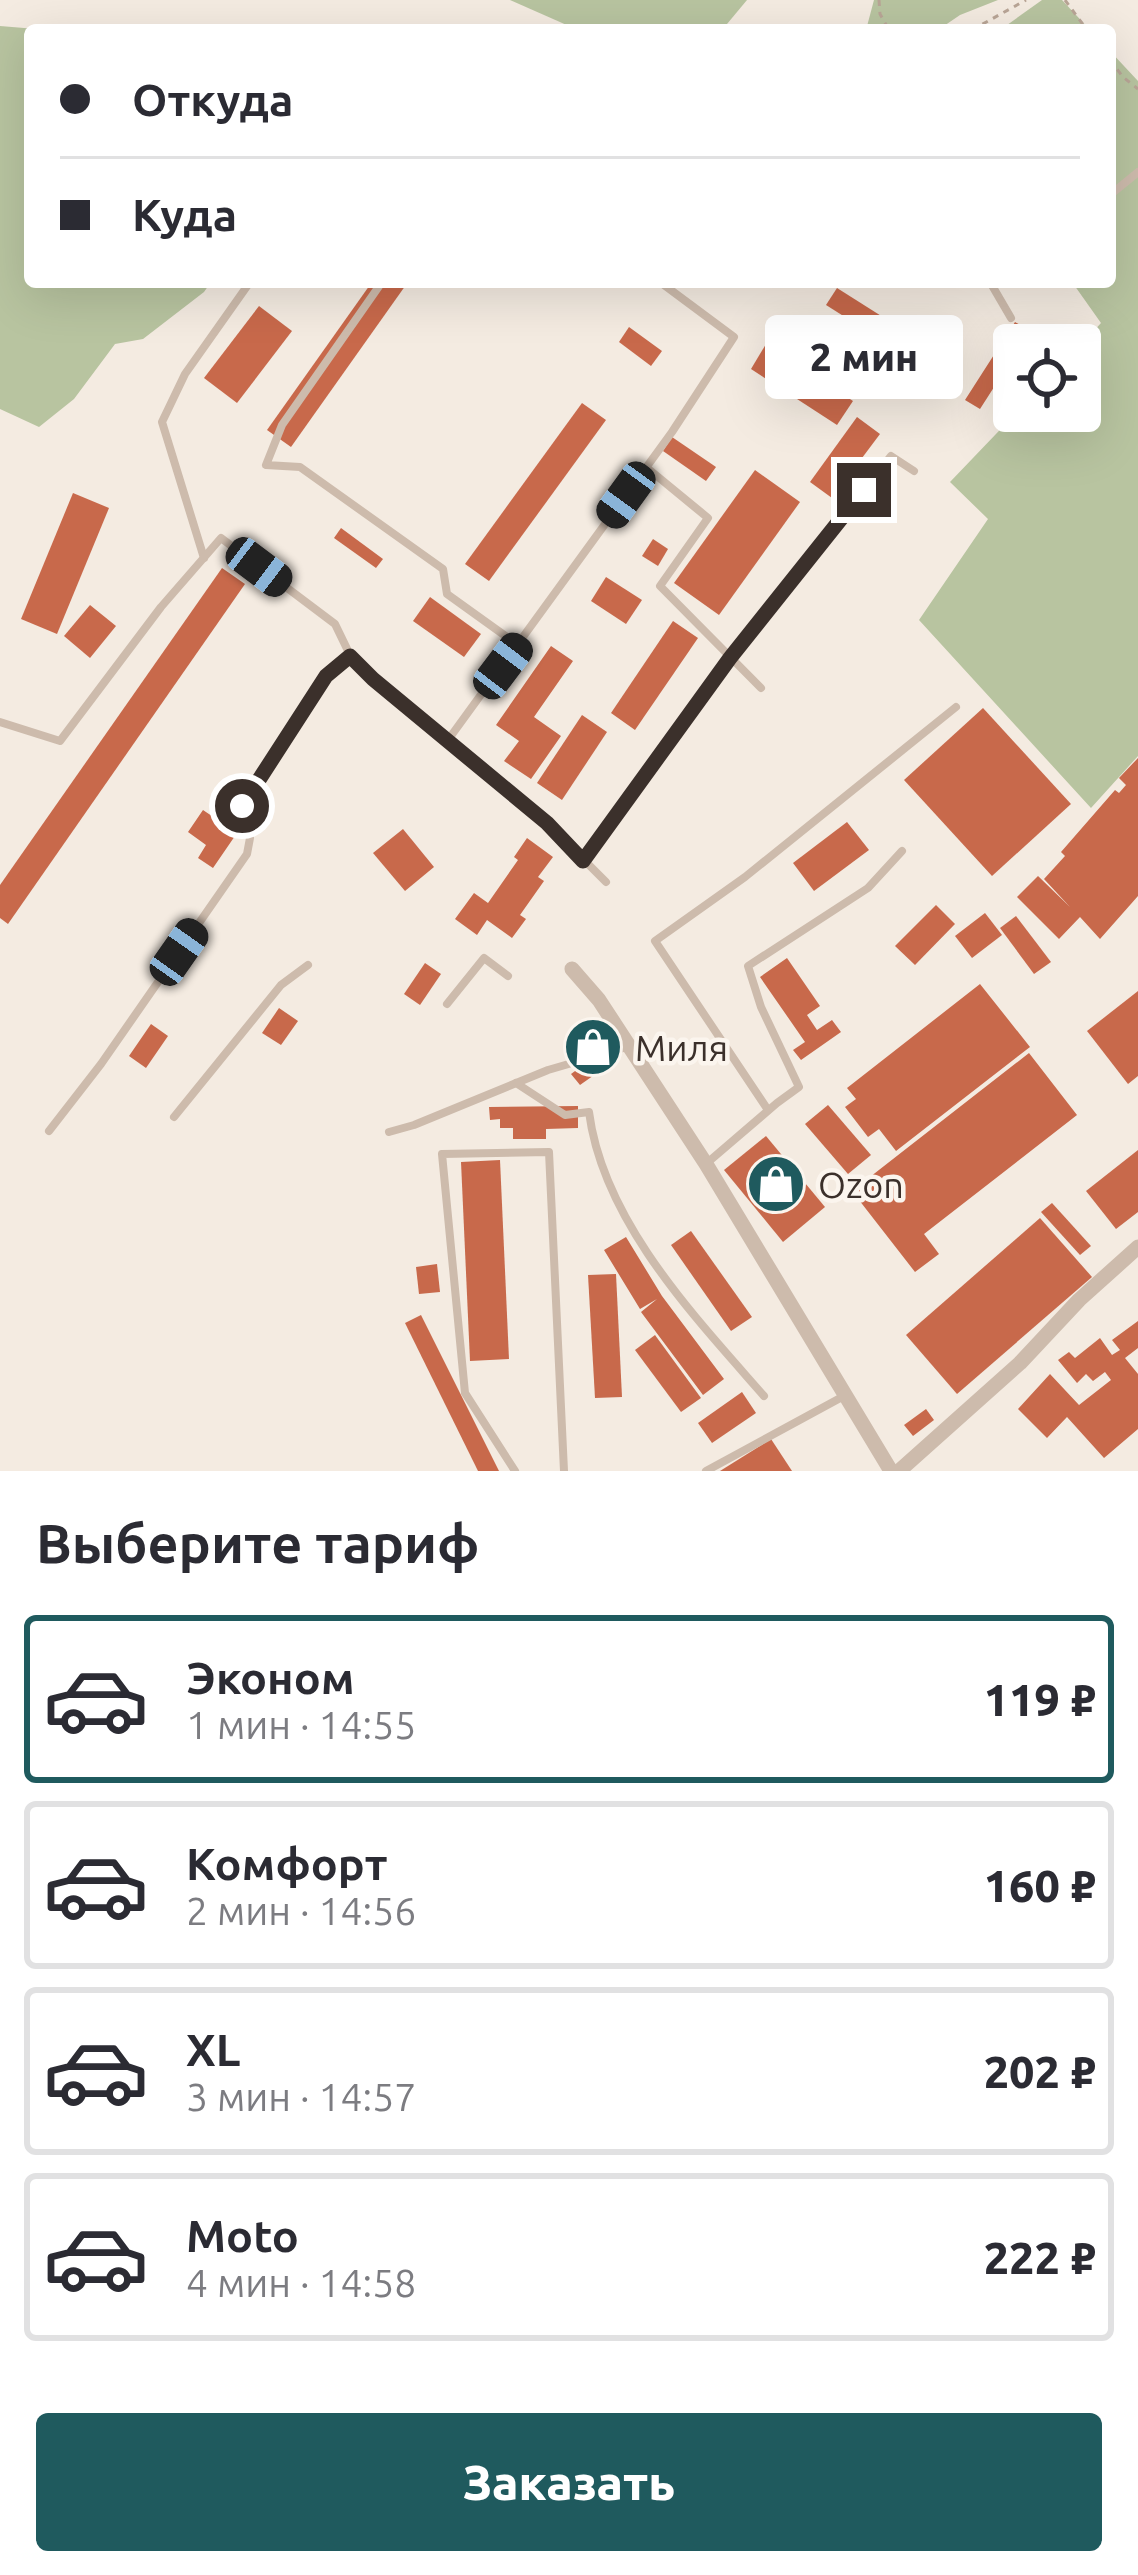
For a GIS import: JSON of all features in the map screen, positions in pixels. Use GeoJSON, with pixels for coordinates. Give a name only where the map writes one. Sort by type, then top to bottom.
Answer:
{"type":"FeatureCollection","features":[{"type":"Feature","properties":{"kind":"street"},"geometry":{"type":"LineString","coordinates":[[572,969],[598,1000],[706,1163],[895,1471],[1020,1364],[1078,1300],[1138,1247]]}},
{"type":"Feature","properties":{"kind":"lane"},"geometry":{"type":"LineString","coordinates":[[204,558],[162,422],[185,374],[246,288]]}},
{"type":"Feature","properties":{"kind":"lane"},"geometry":{"type":"LineString","coordinates":[[378,288],[282,425],[266,465],[300,467],[443,569],[447,594],[518,646]]}},
{"type":"Feature","properties":{"kind":"lane"},"geometry":{"type":"LineString","coordinates":[[448,740],[734,337],[668,288]]}},
{"type":"Feature","properties":{"kind":"lane"},"geometry":{"type":"LineString","coordinates":[[994,288],[1011,318]]}},
{"type":"Feature","properties":{"kind":"lane"},"geometry":{"type":"LineString","coordinates":[[583,861],[730,658],[891,456],[914,471]]}},
{"type":"Feature","properties":{"kind":"lane"},"geometry":{"type":"LineString","coordinates":[[646,467],[708,518],[660,586],[760,688]]}},
{"type":"Feature","properties":{"kind":"lane"},"geometry":{"type":"LineString","coordinates":[[0,722],[60,741],[161,607],[221,538],[335,624],[350,656],[373,679],[547,823],[607,882]]}},
{"type":"Feature","properties":{"kind":"lane"},"geometry":{"type":"LineString","coordinates":[[49,1131],[247,854],[250,838],[242,806],[326,676],[350,656]]}},
{"type":"Feature","properties":{"kind":"lane"},"geometry":{"type":"LineString","coordinates":[[768,1110],[655,941],[745,877],[956,707]]}},
{"type":"Feature","properties":{"kind":"lane"},"geometry":{"type":"LineString","coordinates":[[706,1163],[799,1087],[748,966],[868,888],[902,851]]}},
{"type":"Feature","properties":{"kind":"lane"},"geometry":{"type":"LineString","coordinates":[[447,1004],[484,958],[508,976]]}},
{"type":"Feature","properties":{"kind":"lane"},"geometry":{"type":"LineString","coordinates":[[173,1117],[281,985],[308,965]]}},
{"type":"Feature","properties":{"kind":"lane"},"geometry":{"type":"LineString","coordinates":[[389,1132],[548,1070],[629,1047]]}},
{"type":"Feature","properties":{"kind":"lane"},"geometry":{"type":"LineString","coordinates":[[516,1083],[565,1115],[589,1112],[593,1144],[629,1224],[697,1319],[764,1396]]}},
{"type":"Feature","properties":{"kind":"lane"},"geometry":{"type":"LineString","coordinates":[[514,1471],[465,1393],[442,1154],[549,1152],[564,1471]]}},
{"type":"Feature","properties":{"kind":"lane"},"geometry":{"type":"LineString","coordinates":[[706,1471],[845,1395]]}},
{"type":"Feature","properties":{"kind":"path"},"geometry":{"type":"LineString","coordinates":[[983,24],[1026,0]]}},
{"type":"Feature","properties":{"kind":"path"},"geometry":{"type":"LineString","coordinates":[[1065,0],[1083,24]]}},
{"type":"Feature","properties":{"kind":"path"},"geometry":{"type":"LineString","coordinates":[[1116,68],[1138,89]]}},
{"type":"Feature","properties":{"kind":"green space"},"geometry":{"type":"Polygon","coordinates":[[[510,0],[747,0],[727,24],[564,24],[510,0]]]}},
{"type":"Feature","properties":{"kind":"green space"},"geometry":{"type":"Polygon","coordinates":[[[874,0],[998,0],[947,24],[868,24],[874,0]]]}},
{"type":"Feature","properties":{"kind":"green space"},"geometry":{"type":"Polygon","coordinates":[[[1042,0],[1062,0],[1084,24],[1008,24],[1042,0]]]}},
{"type":"Feature","properties":{"kind":"green space"},"geometry":{"type":"Polygon","coordinates":[[[0,26],[24,28],[24,288],[207,288],[143,339],[115,344],[74,399],[39,427],[0,409],[0,26]]]}},
{"type":"Feature","properties":{"kind":"green space"},"geometry":{"type":"Polygon","coordinates":[[[1116,57],[1138,81],[1138,756],[1091,808],[919,620],[988,519],[950,482],[998,432],[1101,432],[1100,324],[1076,288],[1116,288],[1116,57]]]}},
{"type":"Feature","properties":{"kind":"building"},"geometry":{"type":"Polygon","coordinates":[[[368,288],[404,288],[291,447],[267,430],[368,288]]]}},
{"type":"Feature","properties":{"kind":"building"},"geometry":{"type":"Polygon","coordinates":[[[837,288],[905,331],[894,348],[826,305],[837,288]]]}},
{"type":"Feature","properties":{"kind":"building"},"geometry":{"type":"Polygon","coordinates":[[[259,306],[292,331],[237,403],[204,378],[259,306]]]}},
{"type":"Feature","properties":{"kind":"building"},"geometry":{"type":"Polygon","coordinates":[[[629,327],[662,351],[651,366],[619,342],[629,327]]]}},
{"type":"Feature","properties":{"kind":"building"},"geometry":{"type":"Polygon","coordinates":[[[766,344],[853,401],[837,425],[751,369],[766,344]]]}},
{"type":"Feature","properties":{"kind":"building"},"geometry":{"type":"Polygon","coordinates":[[[993,356],[993,389],[980,409],[965,400],[993,356]]]}},
{"type":"Feature","properties":{"kind":"building"},"geometry":{"type":"Polygon","coordinates":[[[582,403],[606,420],[489,581],[465,564],[582,403]]]}},
{"type":"Feature","properties":{"kind":"building"},"geometry":{"type":"Polygon","coordinates":[[[857,417],[880,434],[832,498],[810,482],[857,417]]]}},
{"type":"Feature","properties":{"kind":"building"},"geometry":{"type":"Polygon","coordinates":[[[672,437],[716,467],[706,481],[663,451],[672,437]]]}},
{"type":"Feature","properties":{"kind":"building"},"geometry":{"type":"Polygon","coordinates":[[[755,470],[800,502],[719,615],[674,583],[755,470]]]}},
{"type":"Feature","properties":{"kind":"building"},"geometry":{"type":"Polygon","coordinates":[[[73,493],[109,508],[57,634],[21,619],[73,493]]]}},
{"type":"Feature","properties":{"kind":"building"},"geometry":{"type":"Polygon","coordinates":[[[341,528],[383,559],[376,568],[334,538],[341,528]]]}},
{"type":"Feature","properties":{"kind":"building"},"geometry":{"type":"Polygon","coordinates":[[[653,539],[668,549],[658,566],[642,556],[653,539]]]}},
{"type":"Feature","properties":{"kind":"building"},"geometry":{"type":"Polygon","coordinates":[[[222,568],[245,584],[8,924],[0,918],[0,885],[222,568]]]}},
{"type":"Feature","properties":{"kind":"building"},"geometry":{"type":"Polygon","coordinates":[[[606,577],[642,600],[626,624],[591,601],[606,577]]]}},
{"type":"Feature","properties":{"kind":"building"},"geometry":{"type":"Polygon","coordinates":[[[430,597],[481,634],[464,657],[413,621],[430,597]]]}},
{"type":"Feature","properties":{"kind":"building"},"geometry":{"type":"Polygon","coordinates":[[[90,605],[116,626],[90,658],[64,636],[90,605]]]}},
{"type":"Feature","properties":{"kind":"building"},"geometry":{"type":"Polygon","coordinates":[[[673,621],[698,638],[635,730],[611,713],[673,621]]]}},
{"type":"Feature","properties":{"kind":"building"},"geometry":{"type":"Polygon","coordinates":[[[551,646],[573,661],[534,717],[561,736],[531,779],[504,761],[519,741],[496,725],[551,646]]]}},
{"type":"Feature","properties":{"kind":"building"},"geometry":{"type":"Polygon","coordinates":[[[983,708],[1071,804],[992,876],[904,780],[983,708]]]}},
{"type":"Feature","properties":{"kind":"building"},"geometry":{"type":"Polygon","coordinates":[[[582,715],[607,732],[562,800],[537,783],[582,715]]]}},
{"type":"Feature","properties":{"kind":"building"},"geometry":{"type":"Polygon","coordinates":[[[1138,758],[1138,896],[1100,939],[1080,917],[1059,939],[1017,897],[1038,876],[1070,907],[1044,879],[1115,790],[1119,793],[1126,785],[1119,778],[1138,758]]]}},
{"type":"Feature","properties":{"kind":"building"},"geometry":{"type":"Polygon","coordinates":[[[203,810],[237,833],[213,868],[198,858],[206,845],[188,832],[203,810]]]}},
{"type":"Feature","properties":{"kind":"building"},"geometry":{"type":"Polygon","coordinates":[[[847,822],[869,850],[814,891],[793,863],[847,822]]]}},
{"type":"Feature","properties":{"kind":"building"},"geometry":{"type":"Polygon","coordinates":[[[403,829],[434,867],[405,891],[373,853],[403,829]]]}},
{"type":"Feature","properties":{"kind":"building"},"geometry":{"type":"Polygon","coordinates":[[[527,838],[553,857],[538,877],[544,881],[520,915],[526,919],[512,938],[487,920],[477,935],[455,919],[474,893],[488,903],[518,860],[514,857],[527,838]]]}},
{"type":"Feature","properties":{"kind":"building"},"geometry":{"type":"Polygon","coordinates":[[[936,905],[955,924],[915,965],[895,946],[936,905]]]}},
{"type":"Feature","properties":{"kind":"building"},"geometry":{"type":"Polygon","coordinates":[[[985,913],[1002,935],[972,958],[955,936],[985,913]]]}},
{"type":"Feature","properties":{"kind":"building"},"geometry":{"type":"Polygon","coordinates":[[[1016,916],[1051,962],[1034,974],[1000,928],[1016,916]]]}},
{"type":"Feature","properties":{"kind":"building"},"geometry":{"type":"Polygon","coordinates":[[[787,958],[820,1006],[807,1015],[817,1030],[832,1020],[841,1032],[801,1060],[793,1050],[805,1042],[760,977],[787,958]]]}},
{"type":"Feature","properties":{"kind":"building"},"geometry":{"type":"Polygon","coordinates":[[[425,963],[441,974],[420,1005],[404,994],[425,963]]]}},
{"type":"Feature","properties":{"kind":"building"},"geometry":{"type":"Polygon","coordinates":[[[980,984],[1030,1047],[896,1151],[879,1129],[868,1137],[845,1107],[856,1099],[847,1088],[980,984]]]}},
{"type":"Feature","properties":{"kind":"building"},"geometry":{"type":"Polygon","coordinates":[[[1138,991],[1138,1076],[1128,1084],[1087,1031],[1138,991]]]}},
{"type":"Feature","properties":{"kind":"building"},"geometry":{"type":"Polygon","coordinates":[[[279,1008],[298,1021],[281,1045],[262,1033],[279,1008]]]}},
{"type":"Feature","properties":{"kind":"building"},"geometry":{"type":"Polygon","coordinates":[[[151,1024],[168,1036],[146,1068],[129,1056],[151,1024]]]}},
{"type":"Feature","properties":{"kind":"building"},"geometry":{"type":"Polygon","coordinates":[[[1029,1053],[1077,1115],[924,1234],[939,1254],[915,1272],[852,1191],[1029,1053]]]}},
{"type":"Feature","properties":{"kind":"building"},"geometry":{"type":"Polygon","coordinates":[[[598,1054],[607,1066],[580,1085],[571,1074],[598,1054]]]}},
{"type":"Feature","properties":{"kind":"building"},"geometry":{"type":"Polygon","coordinates":[[[828,1105],[871,1155],[848,1174],[805,1124],[828,1105]]]}},
{"type":"Feature","properties":{"kind":"building"},"geometry":{"type":"Polygon","coordinates":[[[578,1106],[578,1128],[546,1129],[546,1139],[513,1139],[513,1128],[500,1128],[500,1119],[490,1120],[489,1107],[578,1106]]]}},
{"type":"Feature","properties":{"kind":"building"},"geometry":{"type":"Polygon","coordinates":[[[766,1136],[825,1207],[783,1242],[724,1170],[766,1136]]]}},
{"type":"Feature","properties":{"kind":"building"},"geometry":{"type":"Polygon","coordinates":[[[1138,1150],[1138,1212],[1116,1229],[1086,1191],[1138,1150]]]}},
{"type":"Feature","properties":{"kind":"building"},"geometry":{"type":"Polygon","coordinates":[[[500,1160],[509,1359],[470,1361],[461,1162],[500,1160]]]}},
{"type":"Feature","properties":{"kind":"building"},"geometry":{"type":"Polygon","coordinates":[[[1052,1203],[1091,1246],[1080,1255],[1041,1212],[1052,1203]]]}},
{"type":"Feature","properties":{"kind":"building"},"geometry":{"type":"Polygon","coordinates":[[[1040,1218],[1092,1277],[957,1394],[906,1335],[1040,1218]]]}},
{"type":"Feature","properties":{"kind":"building"},"geometry":{"type":"Polygon","coordinates":[[[691,1231],[752,1317],[731,1331],[671,1245],[691,1231]]]}},
{"type":"Feature","properties":{"kind":"building"},"geometry":{"type":"Polygon","coordinates":[[[626,1237],[662,1296],[724,1379],[703,1395],[641,1312],[657,1299],[640,1309],[604,1250],[626,1237]]]}},
{"type":"Feature","properties":{"kind":"building"},"geometry":{"type":"Polygon","coordinates":[[[437,1264],[440,1292],[419,1294],[416,1267],[437,1264]]]}},
{"type":"Feature","properties":{"kind":"building"},"geometry":{"type":"Polygon","coordinates":[[[616,1274],[622,1397],[595,1398],[588,1275],[616,1274]]]}},
{"type":"Feature","properties":{"kind":"building"},"geometry":{"type":"Polygon","coordinates":[[[421,1315],[499,1471],[478,1471],[405,1323],[421,1315]]]}},
{"type":"Feature","properties":{"kind":"building"},"geometry":{"type":"Polygon","coordinates":[[[1138,1321],[1138,1348],[1125,1358],[1138,1374],[1138,1429],[1104,1458],[1067,1417],[1047,1438],[1018,1409],[1050,1374],[1079,1405],[1111,1380],[1105,1372],[1093,1381],[1086,1374],[1077,1383],[1058,1360],[1069,1352],[1075,1358],[1100,1338],[1112,1355],[1120,1350],[1112,1340],[1138,1321]]]}},
{"type":"Feature","properties":{"kind":"building"},"geometry":{"type":"Polygon","coordinates":[[[655,1335],[701,1398],[681,1412],[635,1350],[655,1335]]]}},
{"type":"Feature","properties":{"kind":"building"},"geometry":{"type":"Polygon","coordinates":[[[742,1392],[756,1413],[712,1443],[698,1423],[742,1392]]]}},
{"type":"Feature","properties":{"kind":"building"},"geometry":{"type":"Polygon","coordinates":[[[926,1409],[934,1420],[913,1436],[904,1425],[926,1409]]]}},
{"type":"Feature","properties":{"kind":"building"},"geometry":{"type":"Polygon","coordinates":[[[771,1439],[792,1471],[720,1471],[771,1439]]]}},
{"type":"Feature","properties":{"kind":"place","name":"Миля"},"geometry":{"type":"Point","coordinates":[593,1047]}},
{"type":"Feature","properties":{"kind":"place","name":"Ozon"},"geometry":{"type":"Point","coordinates":[776,1184]}},
{"type":"Feature","properties":{"kind":"route"},"geometry":{"type":"LineString","coordinates":[[242,806],[326,676],[350,656],[547,823],[583,861],[730,658],[864,490]]}}]}
